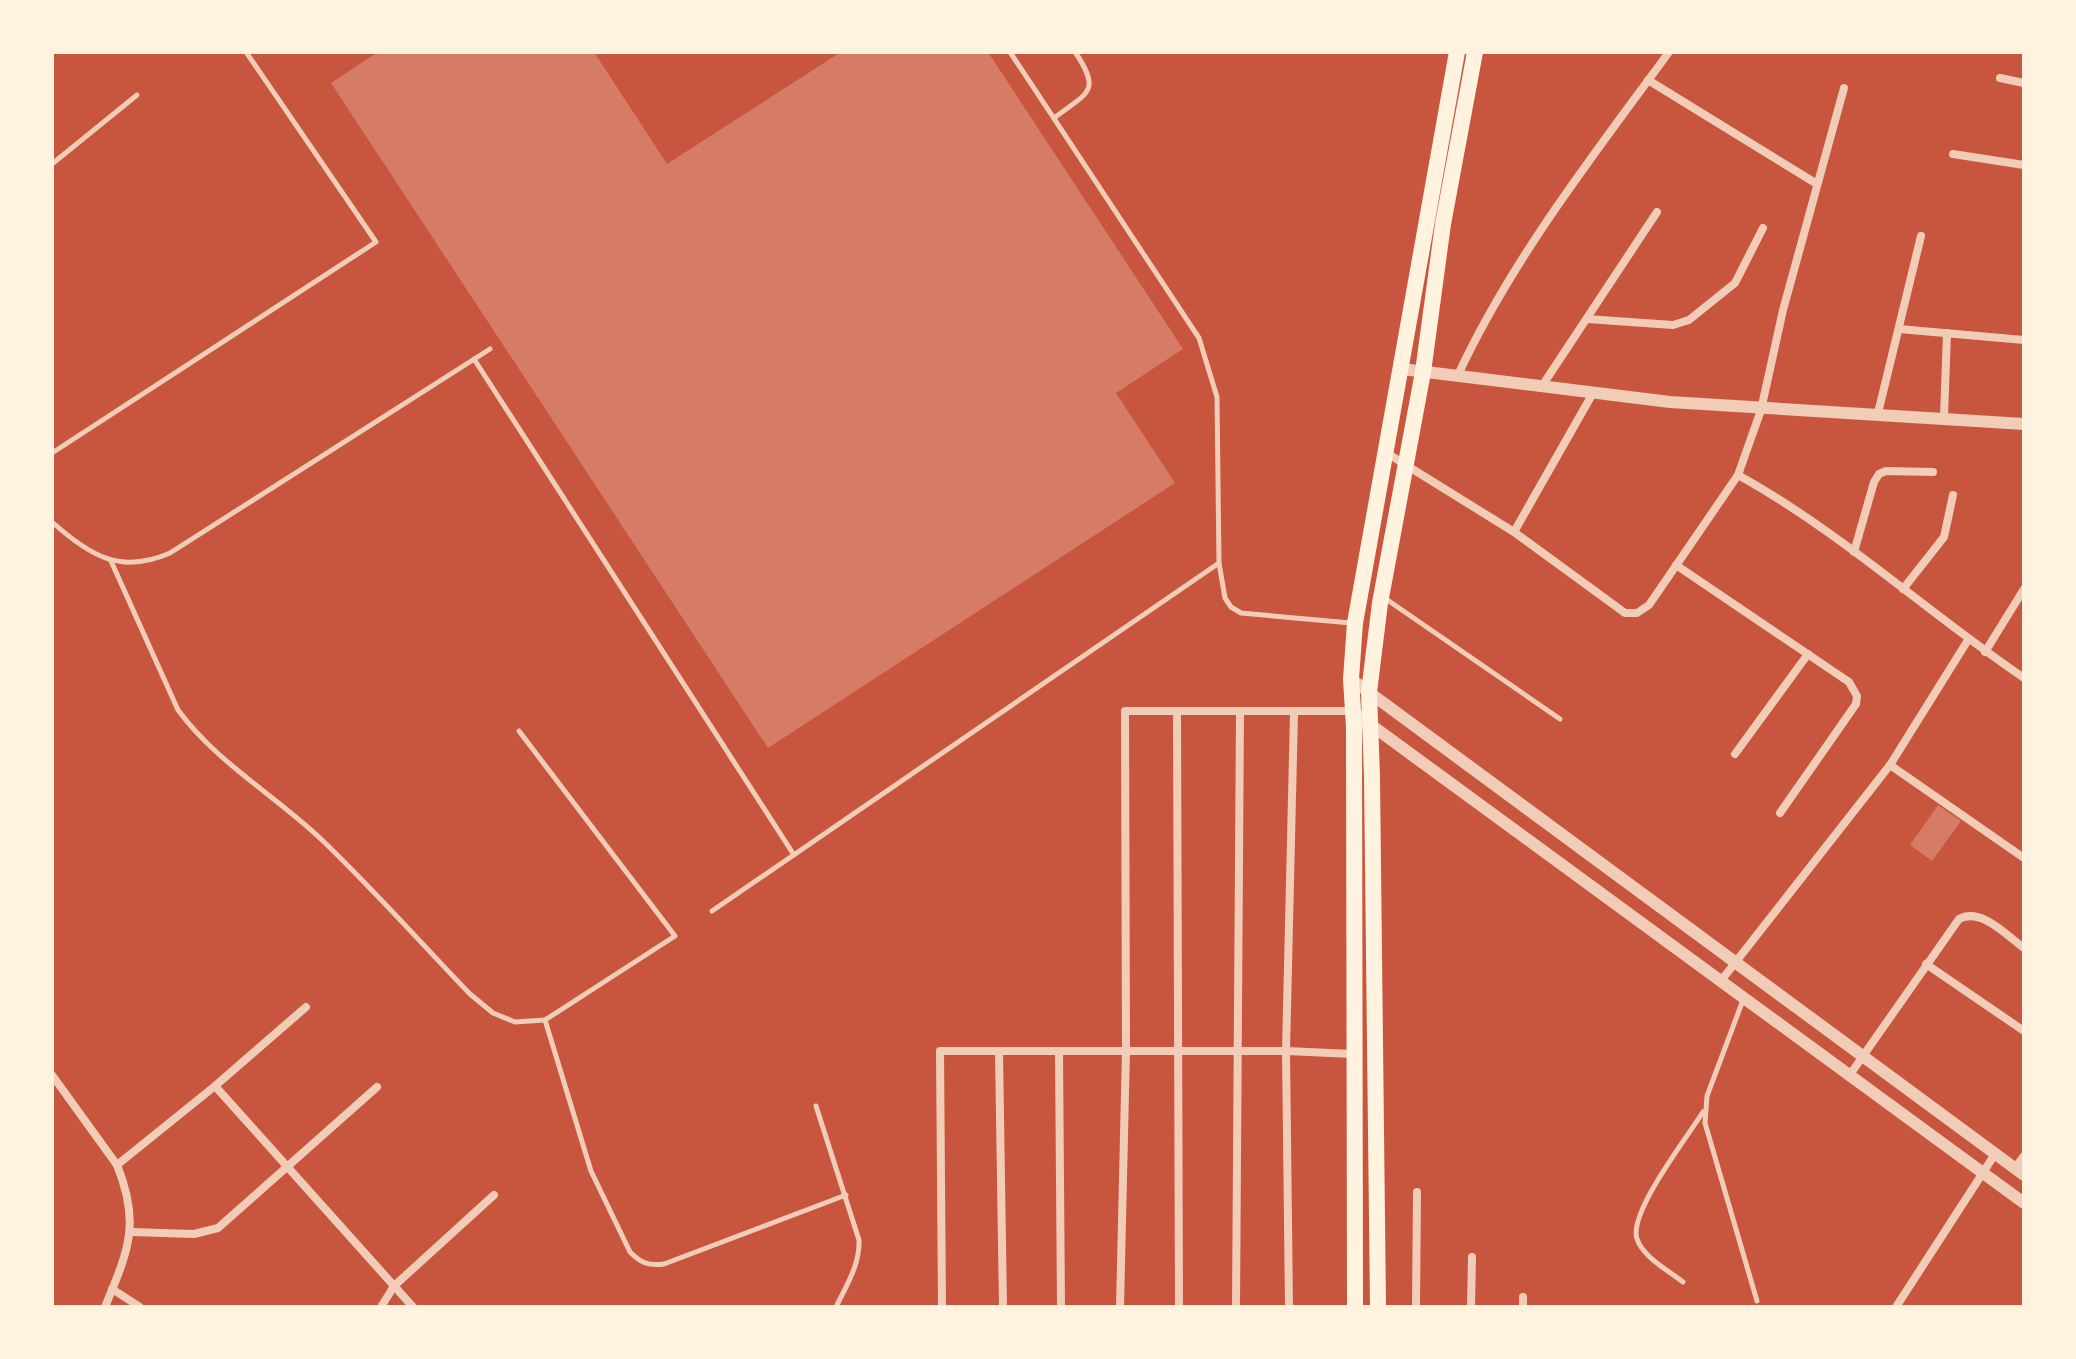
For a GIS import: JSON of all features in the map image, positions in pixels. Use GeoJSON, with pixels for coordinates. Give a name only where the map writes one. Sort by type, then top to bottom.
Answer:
{"type":"FeatureCollection","features":[{"type":"Feature","properties":{"kind":"main road"},"geometry":{"type":"LineString","coordinates":[[1355,1307],[1351,679],[1355,623],[1457,52]]}},
{"type":"Feature","properties":{"kind":"main road"},"geometry":{"type":"LineString","coordinates":[[1378,1307],[1369,692],[1382,596],[1423,372],[1443,224],[1475,52]]}},
{"type":"Feature","properties":{"kind":"street"},"geometry":{"type":"LineString","coordinates":[[1457,377],[1495,301],[1666,52]]}},
{"type":"Feature","properties":{"kind":"street"},"geometry":{"type":"LineString","coordinates":[[2000,78],[2024,83]]}},
{"type":"Feature","properties":{"kind":"street"},"geometry":{"type":"LineString","coordinates":[[1648,80],[1817,184]]}},
{"type":"Feature","properties":{"kind":"street"},"geometry":{"type":"LineString","coordinates":[[1385,452],[1514,532],[1625,613],[1637,613],[1649,605],[1738,475],[1761,410],[1783,310],[1844,88]]}},
{"type":"Feature","properties":{"kind":"street"},"geometry":{"type":"LineString","coordinates":[[1953,154],[2024,165]]}},
{"type":"Feature","properties":{"kind":"street"},"geometry":{"type":"LineString","coordinates":[[1542,386],[1657,212]]}},
{"type":"Feature","properties":{"kind":"street"},"geometry":{"type":"LineString","coordinates":[[1587,319],[1673,325],[1689,320],[1735,283],[1763,228]]}},
{"type":"Feature","properties":{"kind":"street"},"geometry":{"type":"LineString","coordinates":[[1878,413],[1921,236]]}},
{"type":"Feature","properties":{"kind":"street"},"geometry":{"type":"LineString","coordinates":[[1899,329],[2024,340]]}},
{"type":"Feature","properties":{"kind":"street"},"geometry":{"type":"LineString","coordinates":[[1944,417],[1947,333]]}},
{"type":"Feature","properties":{"kind":"street"},"geometry":{"type":"LineString","coordinates":[[1402,369],[1761,410],[1878,413],[2024,424]]}},
{"type":"Feature","properties":{"kind":"street"},"geometry":{"type":"LineString","coordinates":[[1514,532],[1593,393]]}},
{"type":"Feature","properties":{"kind":"street"},"geometry":{"type":"LineString","coordinates":[[1854,552],[1879,474],[1886,471],[1933,472]]}},
{"type":"Feature","properties":{"kind":"street"},"geometry":{"type":"LineString","coordinates":[[1738,475],[1854,552],[1968,640],[2024,678]]}},
{"type":"Feature","properties":{"kind":"street"},"geometry":{"type":"LineString","coordinates":[[1903,589],[1944,537],[1953,495]]}},
{"type":"Feature","properties":{"kind":"street"},"geometry":{"type":"LineString","coordinates":[[1676,565],[1849,682],[1857,696],[1856,704],[1780,813]]}},
{"type":"Feature","properties":{"kind":"street"},"geometry":{"type":"LineString","coordinates":[[1985,652],[2024,589]]}},
{"type":"Feature","properties":{"kind":"street"},"geometry":{"type":"LineString","coordinates":[[1720,982],[1890,765],[1968,640]]}},
{"type":"Feature","properties":{"kind":"street"},"geometry":{"type":"LineString","coordinates":[[1735,754],[1808,654]]}},
{"type":"Feature","properties":{"kind":"street"},"geometry":{"type":"LineString","coordinates":[[1351,679],[2020,1172],[2024,1156]]}},
{"type":"Feature","properties":{"kind":"street"},"geometry":{"type":"LineString","coordinates":[[1120,1307],[1126,1050],[1125,711],[1352,711],[2024,1203]]}},
{"type":"Feature","properties":{"kind":"street"},"geometry":{"type":"LineString","coordinates":[[1177,711],[1179,1307]]}},
{"type":"Feature","properties":{"kind":"street"},"geometry":{"type":"LineString","coordinates":[[1236,1307],[1240,712]]}},
{"type":"Feature","properties":{"kind":"street"},"geometry":{"type":"LineString","coordinates":[[1289,1307],[1286,1051],[1294,713]]}},
{"type":"Feature","properties":{"kind":"street"},"geometry":{"type":"LineString","coordinates":[[1890,765],[2024,858]]}},
{"type":"Feature","properties":{"kind":"street"},"geometry":{"type":"LineString","coordinates":[[1849,1076],[1954,923],[1965,916],[1981,917],[2024,948]]}},
{"type":"Feature","properties":{"kind":"street"},"geometry":{"type":"LineString","coordinates":[[1926,964],[2024,1031]]}},
{"type":"Feature","properties":{"kind":"street"},"geometry":{"type":"LineString","coordinates":[[117,1165],[306,1007]]}},
{"type":"Feature","properties":{"kind":"street"},"geometry":{"type":"LineString","coordinates":[[942,1307],[940,1051],[1286,1051],[1353,1054]]}},
{"type":"Feature","properties":{"kind":"street"},"geometry":{"type":"LineString","coordinates":[[999,1052],[1003,1307]]}},
{"type":"Feature","properties":{"kind":"street"},"geometry":{"type":"LineString","coordinates":[[1059,1052],[1061,1307]]}},
{"type":"Feature","properties":{"kind":"street"},"geometry":{"type":"LineString","coordinates":[[52,1075],[117,1165],[131,1216],[131,1232],[105,1307]]}},
{"type":"Feature","properties":{"kind":"street"},"geometry":{"type":"LineString","coordinates":[[215,1086],[413,1307]]}},
{"type":"Feature","properties":{"kind":"street"},"geometry":{"type":"LineString","coordinates":[[131,1232],[194,1234],[218,1228],[377,1087]]}},
{"type":"Feature","properties":{"kind":"street"},"geometry":{"type":"LineString","coordinates":[[1907,1118],[1921,1098]]}},
{"type":"Feature","properties":{"kind":"street"},"geometry":{"type":"LineString","coordinates":[[1896,1307],[1995,1154]]}},
{"type":"Feature","properties":{"kind":"street"},"geometry":{"type":"LineString","coordinates":[[1416,1307],[1417,1192]]}},
{"type":"Feature","properties":{"kind":"street"},"geometry":{"type":"LineString","coordinates":[[381,1307],[394,1286],[494,1195]]}},
{"type":"Feature","properties":{"kind":"street"},"geometry":{"type":"LineString","coordinates":[[1471,1307],[1472,1257]]}},
{"type":"Feature","properties":{"kind":"street"},"geometry":{"type":"LineString","coordinates":[[112,1289],[140,1307]]}},
{"type":"Feature","properties":{"kind":"lane"},"geometry":{"type":"LineString","coordinates":[[52,453],[376,242],[246,52]]}},
{"type":"Feature","properties":{"kind":"lane"},"geometry":{"type":"LineString","coordinates":[[1010,52],[1199,338],[1217,397],[1219,563],[1225,598],[1231,607],[1241,613],[1355,623]]}},
{"type":"Feature","properties":{"kind":"lane"},"geometry":{"type":"LineString","coordinates":[[1054,118],[1085,94],[1090,85],[1089,73],[1075,52]]}},
{"type":"Feature","properties":{"kind":"lane"},"geometry":{"type":"LineString","coordinates":[[52,164],[137,95]]}},
{"type":"Feature","properties":{"kind":"lane"},"geometry":{"type":"LineString","coordinates":[[52,522],[72,539],[111,561],[153,561],[490,349]]}},
{"type":"Feature","properties":{"kind":"lane"},"geometry":{"type":"LineString","coordinates":[[474,359],[794,855]]}},
{"type":"Feature","properties":{"kind":"lane"},"geometry":{"type":"LineString","coordinates":[[111,561],[178,710],[192,730],[322,839],[470,994],[493,1013],[515,1022],[545,1020],[675,936],[519,731]]}},
{"type":"Feature","properties":{"kind":"lane"},"geometry":{"type":"LineString","coordinates":[[712,911],[1219,563]]}},
{"type":"Feature","properties":{"kind":"lane"},"geometry":{"type":"LineString","coordinates":[[1382,596],[1560,719]]}},
{"type":"Feature","properties":{"kind":"lane"},"geometry":{"type":"LineString","coordinates":[[1744,999],[1704,1111],[1757,1301]]}},
{"type":"Feature","properties":{"kind":"lane"},"geometry":{"type":"LineString","coordinates":[[545,1020],[591,1171],[630,1252],[639,1262],[652,1266],[664,1264],[846,1195]]}},
{"type":"Feature","properties":{"kind":"lane"},"geometry":{"type":"LineString","coordinates":[[816,1106],[859,1240],[860,1252],[855,1267],[836,1307]]}},
{"type":"Feature","properties":{"kind":"lane"},"geometry":{"type":"LineString","coordinates":[[1683,1282],[1648,1254],[1637,1239],[1637,1223],[1644,1204],[1704,1111]]}},
{"type":"Feature","properties":{"kind":"building"},"geometry":{"type":"Polygon","coordinates":[[[378,52],[594,52],[667,164],[841,52],[988,52],[1183,349],[1116,393],[1175,483],[768,748],[331,83],[378,52]]]}},
{"type":"Feature","properties":{"kind":"building"},"geometry":{"type":"Polygon","coordinates":[[[1938,805],[1961,821],[1932,861],[1910,845],[1938,805]]]}}]}
